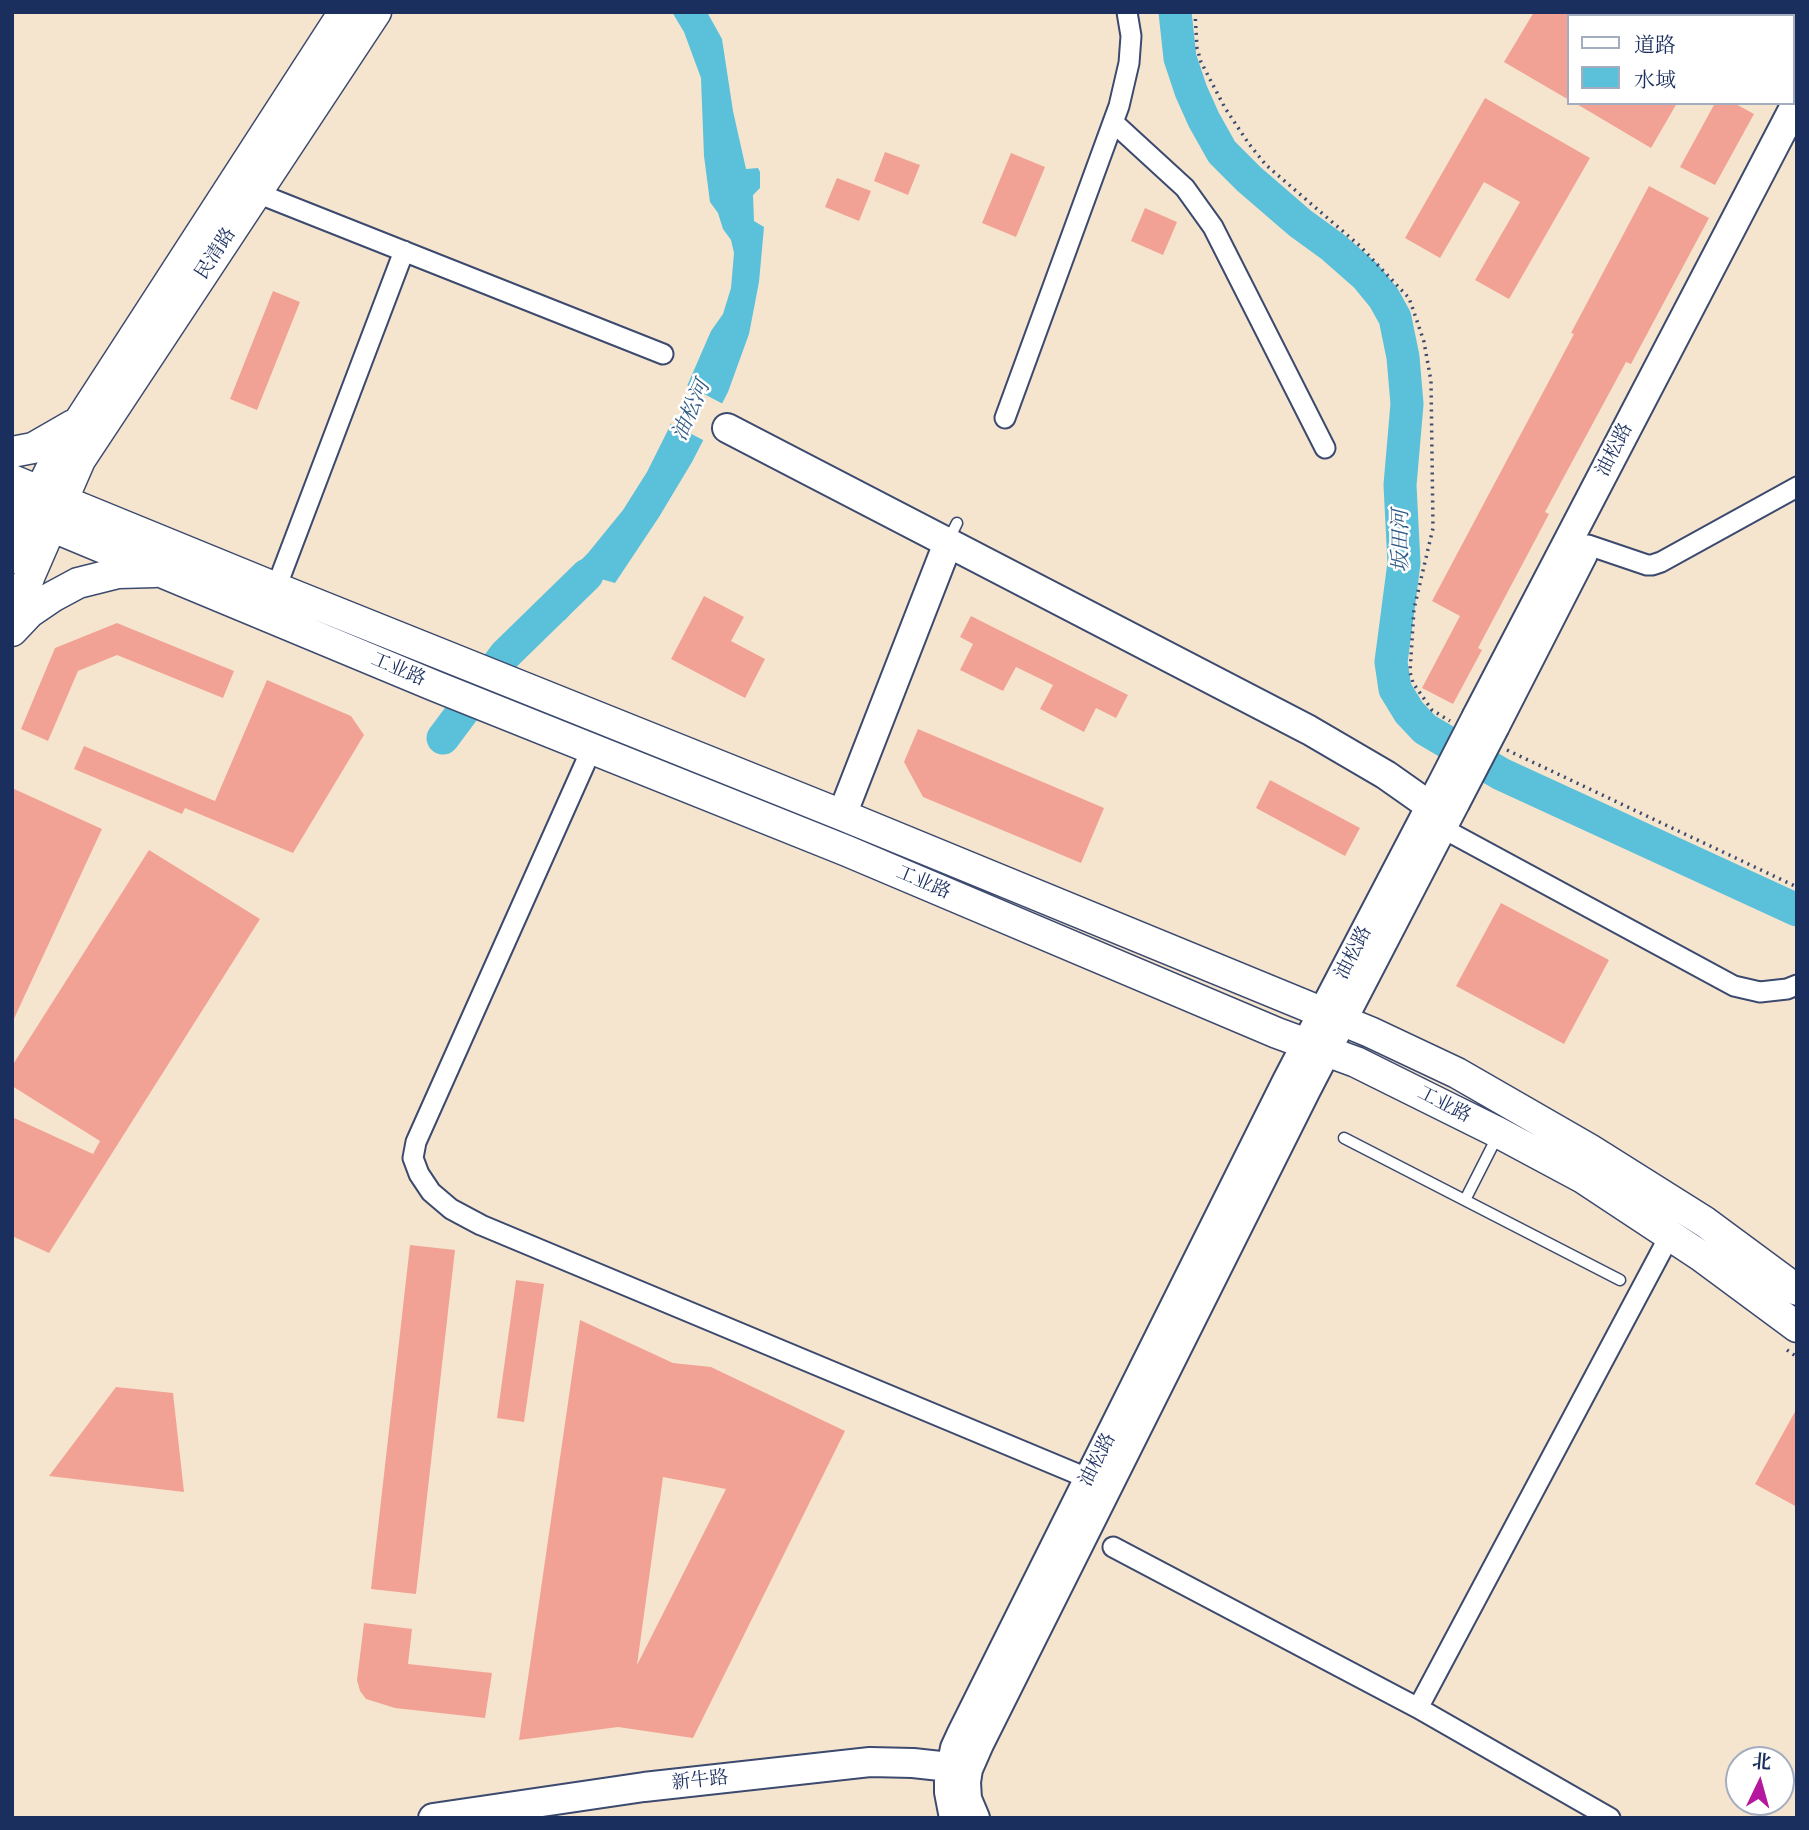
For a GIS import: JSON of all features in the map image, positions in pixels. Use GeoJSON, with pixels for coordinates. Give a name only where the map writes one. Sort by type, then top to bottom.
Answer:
{"type":"FeatureCollection","features":[{"type":"Feature","properties":{"kind":"main road","name":"民清路"},"geometry":{"type":"LineString","coordinates":[[38,509],[52,466],[79,421],[344,12]]}},
{"type":"Feature","properties":{"kind":"main road","name":"民清路"},"geometry":{"type":"LineString","coordinates":[[38,509],[80,460],[376,12]]}},
{"type":"Feature","properties":{"kind":"main road"},"geometry":{"type":"LineString","coordinates":[[12,452],[33,448],[79,421]]}},
{"type":"Feature","properties":{"kind":"main road","name":"工业路"},"geometry":{"type":"LineString","coordinates":[[12,480],[38,509],[173,576],[435,686],[847,851],[1316,1048],[1356,1062],[1583,1178],[1670,1235],[1797,1327]]}},
{"type":"Feature","properties":{"kind":"main road"},"geometry":{"type":"LineString","coordinates":[[12,558],[38,509]]}},
{"type":"Feature","properties":{"kind":"main road"},"geometry":{"type":"LineString","coordinates":[[12,624],[38,509]]}},
{"type":"Feature","properties":{"kind":"main road","name":"工业路"},"geometry":{"type":"LineString","coordinates":[[38,509],[276,588],[842,815],[1332,1017],[1457,1073],[1589,1149],[1705,1222],[1797,1290]]}},
{"type":"Feature","properties":{"kind":"main road"},"geometry":{"type":"LineString","coordinates":[[12,631],[30,612],[52,597],[87,580],[138,571],[173,576]]}},
{"type":"Feature","properties":{"kind":"street"},"geometry":{"type":"LineString","coordinates":[[1005,418],[1113,122],[1129,63],[1131,37],[1127,12]]}},
{"type":"Feature","properties":{"kind":"street","name":"油松路"},"geometry":{"type":"LineString","coordinates":[[975,1818],[959,1768],[961,1735],[1098,1482],[1797,102]]}},
{"type":"Feature","properties":{"kind":"street"},"geometry":{"type":"LineString","coordinates":[[1113,122],[1185,188],[1213,226],[1325,448]]}},
{"type":"Feature","properties":{"kind":"street","name":"油松路"},"geometry":{"type":"LineString","coordinates":[[1480,727],[1588,545],[1797,142]]}},
{"type":"Feature","properties":{"kind":"street"},"geometry":{"type":"LineString","coordinates":[[257,193],[663,354]]}},
{"type":"Feature","properties":{"kind":"street"},"geometry":{"type":"LineString","coordinates":[[276,588],[404,251]]}},
{"type":"Feature","properties":{"kind":"street"},"geometry":{"type":"LineString","coordinates":[[727,428],[952,533],[1309,730],[1442,806],[1734,986],[1760,992],[1797,985]]}},
{"type":"Feature","properties":{"kind":"street"},"geometry":{"type":"LineString","coordinates":[[1588,545],[1652,565],[1797,487]]}},
{"type":"Feature","properties":{"kind":"street"},"geometry":{"type":"LineString","coordinates":[[842,815],[952,533]]}},
{"type":"Feature","properties":{"kind":"street"},"geometry":{"type":"LineString","coordinates":[[592,748],[416,1142],[413,1158],[419,1174],[431,1192],[451,1209],[481,1225],[1098,1482]]}},
{"type":"Feature","properties":{"kind":"street"},"geometry":{"type":"LineString","coordinates":[[1418,1708],[1670,1235]]}},
{"type":"Feature","properties":{"kind":"street"},"geometry":{"type":"LineString","coordinates":[[1113,1547],[1418,1708],[1610,1818]]}},
{"type":"Feature","properties":{"kind":"street","name":"新牛路"},"geometry":{"type":"LineString","coordinates":[[433,1818],[644,1787],[870,1762],[959,1768]]}},
{"type":"Feature","properties":{"kind":"street","name":"油松路"},"geometry":{"type":"LineString","coordinates":[[954,1818],[949,1792],[959,1768]]}},
{"type":"Feature","properties":{"kind":"lane"},"geometry":{"type":"LineString","coordinates":[[1465,1200],[1499,1133]]}},
{"type":"Feature","properties":{"kind":"lane"},"geometry":{"type":"LineString","coordinates":[[1344,1138],[1620,1280]]}},
{"type":"Feature","properties":{"kind":"path"},"geometry":{"type":"LineString","coordinates":[[1195,12],[1196,41],[1201,62],[1248,144],[1266,165],[1360,246],[1409,298],[1424,342],[1431,381],[1433,528],[1414,609],[1410,672],[1413,683],[1432,710],[1480,727],[1797,887]]}},
{"type":"Feature","properties":{"kind":"water"},"geometry":{"type":"Polygon","coordinates":[[[672,12],[707,12],[722,39],[733,111],[746,169],[758,168],[760,172],[760,188],[753,195],[754,221],[764,227],[759,282],[749,334],[728,392],[692,462],[615,583],[601,579],[565,620],[547,595],[588,553],[623,510],[647,472],[711,331],[723,314],[731,288],[734,253],[731,240],[710,202],[704,156],[701,78],[684,32],[672,12]]]}},
{"type":"Feature","properties":{"kind":"pier"},"geometry":{"type":"Polygon","coordinates":[[[685,384],[725,405],[707,442],[668,422],[685,384]]]}},
{"type":"Feature","properties":{"kind":"building"},"geometry":{"type":"Polygon","coordinates":[[[1534,12],[1569,12],[1568,99],[1504,62],[1534,12]]]}},
{"type":"Feature","properties":{"kind":"building"},"geometry":{"type":"Polygon","coordinates":[[[1485,98],[1590,158],[1509,299],[1475,280],[1520,202],[1484,182],[1440,258],[1405,238],[1485,98]]]}},
{"type":"Feature","properties":{"kind":"building"},"geometry":{"type":"Polygon","coordinates":[[[1578,105],[1676,105],[1651,148],[1578,105]]]}},
{"type":"Feature","properties":{"kind":"building"},"geometry":{"type":"Polygon","coordinates":[[[1714,105],[1738,105],[1754,114],[1715,185],[1680,167],[1714,105]]]}},
{"type":"Feature","properties":{"kind":"building"},"geometry":{"type":"Polygon","coordinates":[[[885,152],[920,165],[908,195],[874,181],[885,152]]]}},
{"type":"Feature","properties":{"kind":"building"},"geometry":{"type":"Polygon","coordinates":[[[1011,153],[1045,167],[1016,237],[982,223],[1011,153]]]}},
{"type":"Feature","properties":{"kind":"building"},"geometry":{"type":"Polygon","coordinates":[[[837,178],[871,191],[859,221],[825,207],[837,178]]]}},
{"type":"Feature","properties":{"kind":"building"},"geometry":{"type":"Polygon","coordinates":[[[1649,186],[1709,218],[1631,364],[1626,362],[1545,512],[1549,514],[1478,648],[1482,650],[1453,704],[1422,688],[1460,616],[1432,601],[1574,334],[1571,333],[1649,186]]]}},
{"type":"Feature","properties":{"kind":"building"},"geometry":{"type":"Polygon","coordinates":[[[1145,208],[1177,222],[1163,255],[1131,241],[1145,208]]]}},
{"type":"Feature","properties":{"kind":"building"},"geometry":{"type":"Polygon","coordinates":[[[273,291],[300,302],[257,410],[230,399],[273,291]]]}},
{"type":"Feature","properties":{"kind":"building"},"geometry":{"type":"Polygon","coordinates":[[[704,596],[744,617],[731,641],[765,659],[745,698],[671,659],[704,596]]]}},
{"type":"Feature","properties":{"kind":"building"},"geometry":{"type":"Polygon","coordinates":[[[971,616],[1128,695],[1116,718],[1096,708],[1084,732],[1040,709],[1053,685],[1016,667],[1003,691],[960,670],[973,644],[960,637],[971,616]]]}},
{"type":"Feature","properties":{"kind":"building"},"geometry":{"type":"Polygon","coordinates":[[[117,623],[234,671],[223,698],[117,655],[78,671],[48,741],[21,729],[55,648],[117,623]]]}},
{"type":"Feature","properties":{"kind":"building"},"geometry":{"type":"Polygon","coordinates":[[[267,680],[351,716],[364,735],[293,853],[185,808],[182,814],[74,769],[84,746],[215,801],[267,680]]]}},
{"type":"Feature","properties":{"kind":"building"},"geometry":{"type":"Polygon","coordinates":[[[918,729],[1104,808],[1081,863],[923,797],[904,762],[918,729]]]}},
{"type":"Feature","properties":{"kind":"building"},"geometry":{"type":"Polygon","coordinates":[[[1270,780],[1360,828],[1345,856],[1256,808],[1270,780]]]}},
{"type":"Feature","properties":{"kind":"building"},"geometry":{"type":"Polygon","coordinates":[[[12,788],[102,829],[12,1023],[12,788]]]}},
{"type":"Feature","properties":{"kind":"building"},"geometry":{"type":"Polygon","coordinates":[[[149,850],[260,919],[49,1253],[12,1236],[12,1117],[93,1154],[100,1141],[12,1086],[12,1066],[149,850]]]}},
{"type":"Feature","properties":{"kind":"building"},"geometry":{"type":"Polygon","coordinates":[[[1501,903],[1609,960],[1564,1044],[1456,986],[1501,903]]]}},
{"type":"Feature","properties":{"kind":"building"},"geometry":{"type":"Polygon","coordinates":[[[410,1245],[455,1250],[416,1594],[371,1589],[410,1245]]]}},
{"type":"Feature","properties":{"kind":"building"},"geometry":{"type":"Polygon","coordinates":[[[516,1280],[544,1284],[524,1422],[497,1418],[516,1280]]]}},
{"type":"Feature","properties":{"kind":"building"},"geometry":{"type":"Polygon","coordinates":[[[580,1320],[673,1363],[711,1367],[845,1431],[693,1738],[618,1727],[519,1740],[580,1320]],[[663,1477],[637,1665],[726,1489],[663,1477]]]}},
{"type":"Feature","properties":{"kind":"building"},"geometry":{"type":"Polygon","coordinates":[[[116,1387],[173,1393],[184,1492],[49,1476],[116,1387]]]}},
{"type":"Feature","properties":{"kind":"building"},"geometry":{"type":"Polygon","coordinates":[[[1797,1408],[1797,1507],[1755,1484],[1797,1408]]]}},
{"type":"Feature","properties":{"kind":"building"},"geometry":{"type":"Polygon","coordinates":[[[364,1623],[412,1629],[408,1664],[492,1673],[485,1718],[395,1708],[366,1699],[357,1680],[364,1623]]]}},
{"type":"Feature","properties":{"kind":"waterway","name":"坂田河"},"geometry":{"type":"LineString","coordinates":[[1175,12],[1180,58],[1191,91],[1222,152],[1300,223],[1366,276],[1384,298],[1395,318],[1403,357],[1407,404],[1400,485],[1404,563],[1391,662],[1395,689],[1409,712],[1425,729],[1501,774],[1797,910]]}},
{"type":"Feature","properties":{"kind":"waterway","name":"油松河"},"geometry":{"type":"LineString","coordinates":[[443,738],[505,655],[587,575]]}}]}
